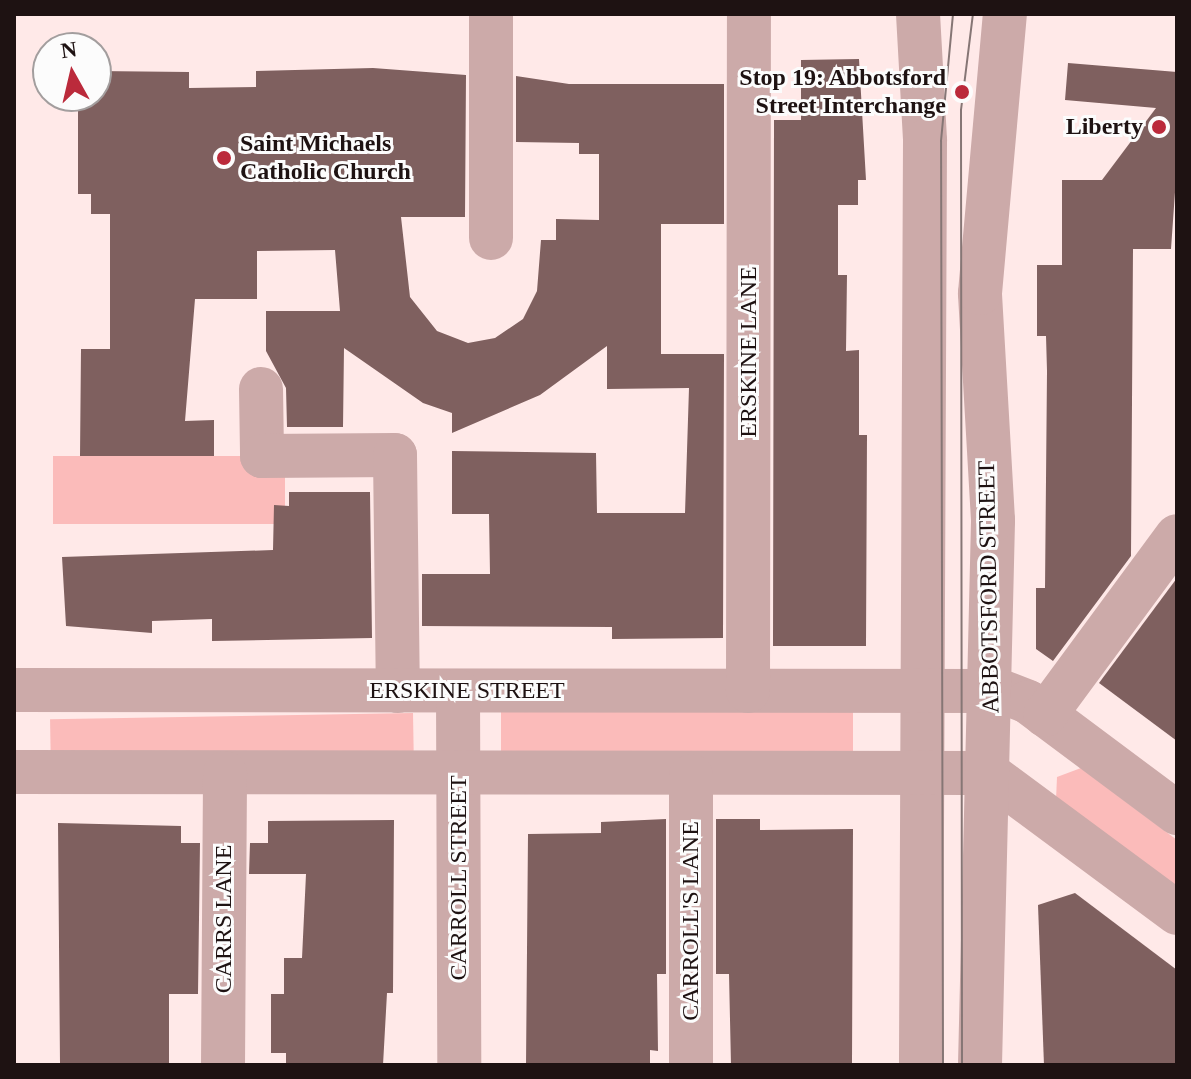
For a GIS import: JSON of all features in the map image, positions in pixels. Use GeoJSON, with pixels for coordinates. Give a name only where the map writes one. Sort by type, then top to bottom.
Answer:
{"type":"FeatureCollection","features":[{"type":"Feature","properties":{"kind":"street"},"geometry":{"type":"LineString","coordinates":[[491,14],[491,238]]}},
{"type":"Feature","properties":{"kind":"street","name":"ERSKINE LANE"},"geometry":{"type":"LineString","coordinates":[[748,691],[749,14]]}},
{"type":"Feature","properties":{"kind":"street","name":"ABBOTSFORD STREET"},"geometry":{"type":"LineString","coordinates":[[980,1065],[992,691],[993,520],[979,334],[1005,14]]}},
{"type":"Feature","properties":{"kind":"street"},"geometry":{"type":"LineString","coordinates":[[906,16],[925,141],[920,690],[921,1065]]}},
{"type":"Feature","properties":{"kind":"street"},"geometry":{"type":"LineString","coordinates":[[261,389],[262,456],[395,455],[398,691]]}},
{"type":"Feature","properties":{"kind":"street"},"geometry":{"type":"LineString","coordinates":[[1045,715],[1177,536]]}},
{"type":"Feature","properties":{"kind":"street","name":"ERSKINE STREET"},"geometry":{"type":"LineString","coordinates":[[14,690],[992,691]]}},
{"type":"Feature","properties":{"kind":"street","name":"CARROLL STREET"},"geometry":{"type":"LineString","coordinates":[[458,691],[459,1065]]}},
{"type":"Feature","properties":{"kind":"street"},"geometry":{"type":"LineString","coordinates":[[992,691],[1045,715],[1177,813]]}},
{"type":"Feature","properties":{"kind":"street"},"geometry":{"type":"LineString","coordinates":[[14,772],[691,776],[988,773],[1177,913]]}},
{"type":"Feature","properties":{"kind":"street","name":"CARRS LANE"},"geometry":{"type":"LineString","coordinates":[[223,1065],[225,773]]}},
{"type":"Feature","properties":{"kind":"street","name":"CARROLL'S LANE"},"geometry":{"type":"LineString","coordinates":[[691,776],[691,1065]]}},
{"type":"Feature","properties":{"kind":"shaded area"},"geometry":{"type":"Polygon","coordinates":[[[53,456],[285,456],[285,524],[53,524],[53,456]]]}},
{"type":"Feature","properties":{"kind":"shaded area"},"geometry":{"type":"Polygon","coordinates":[[[501,712],[853,712],[853,751],[501,751],[501,712]]]}},
{"type":"Feature","properties":{"kind":"shaded area"},"geometry":{"type":"Polygon","coordinates":[[[413,713],[414,752],[51,758],[50,719],[413,713]]]}},
{"type":"Feature","properties":{"kind":"shaded area"},"geometry":{"type":"Polygon","coordinates":[[[1081,768],[1177,840],[1177,891],[1056,800],[1057,777],[1081,768]]]}},
{"type":"Feature","properties":{"kind":"building"},"geometry":{"type":"Polygon","coordinates":[[[859,59],[866,180],[858,180],[858,205],[838,205],[838,275],[847,275],[846,351],[859,350],[859,435],[867,435],[866,646],[773,646],[774,120],[801,120],[801,60],[859,59]]]}},
{"type":"Feature","properties":{"kind":"building"},"geometry":{"type":"Polygon","coordinates":[[[1068,63],[1177,72],[1177,164],[1171,249],[1133,249],[1131,556],[1053,661],[1036,649],[1036,588],[1045,588],[1047,371],[1046,336],[1037,336],[1037,265],[1062,265],[1062,180],[1102,180],[1156,108],[1065,100],[1068,63]]]}},
{"type":"Feature","properties":{"kind":"building"},"geometry":{"type":"Polygon","coordinates":[[[373,68],[466,75],[465,217],[401,217],[410,297],[437,331],[468,343],[495,338],[523,319],[537,291],[541,240],[556,240],[556,219],[599,220],[599,154],[579,154],[579,143],[516,142],[516,76],[569,84],[724,84],[724,224],[661,224],[661,354],[724,354],[723,638],[612,639],[612,627],[422,626],[422,574],[490,574],[489,514],[452,514],[452,451],[596,453],[597,513],[685,513],[689,388],[607,389],[607,346],[540,395],[452,433],[452,413],[423,403],[344,348],[343,427],[287,427],[286,388],[266,351],[266,311],[340,311],[335,250],[257,251],[257,299],[195,299],[185,421],[214,420],[214,456],[80,456],[81,349],[110,349],[110,214],[91,214],[91,194],[78,194],[78,112],[112,112],[112,71],[189,72],[189,88],[256,87],[256,71],[373,68]]]}},
{"type":"Feature","properties":{"kind":"building"},"geometry":{"type":"Polygon","coordinates":[[[289,492],[370,492],[372,638],[212,641],[212,619],[152,621],[152,633],[66,626],[62,557],[273,550],[274,505],[289,506],[289,492]]]}},
{"type":"Feature","properties":{"kind":"building"},"geometry":{"type":"Polygon","coordinates":[[[1177,578],[1177,741],[1099,683],[1177,578]]]}},
{"type":"Feature","properties":{"kind":"building"},"geometry":{"type":"Polygon","coordinates":[[[666,819],[666,974],[657,974],[658,1051],[650,1050],[650,1065],[526,1065],[528,834],[601,833],[601,822],[666,819]]]}},
{"type":"Feature","properties":{"kind":"building"},"geometry":{"type":"Polygon","coordinates":[[[716,819],[760,819],[760,830],[853,829],[852,1065],[731,1065],[729,974],[716,974],[716,819]]]}},
{"type":"Feature","properties":{"kind":"building"},"geometry":{"type":"Polygon","coordinates":[[[394,820],[393,993],[387,993],[383,1065],[286,1065],[286,1053],[271,1053],[271,994],[284,994],[284,958],[302,958],[306,874],[249,874],[250,843],[268,843],[268,821],[394,820]]]}},
{"type":"Feature","properties":{"kind":"building"},"geometry":{"type":"Polygon","coordinates":[[[58,823],[181,826],[181,843],[200,843],[198,994],[169,994],[169,1065],[60,1065],[58,823]]]}},
{"type":"Feature","properties":{"kind":"building"},"geometry":{"type":"Polygon","coordinates":[[[1075,893],[1177,970],[1177,1065],[1044,1065],[1038,905],[1075,893]]]}},
{"type":"Feature","properties":{"kind":"tram line"},"geometry":{"type":"LineString","coordinates":[[943,1065],[941,141],[953,14]]}},
{"type":"Feature","properties":{"kind":"tram line"},"geometry":{"type":"LineString","coordinates":[[962,1065],[961,110],[973,14]]}},
{"type":"Feature","properties":{"kind":"place","name":"Stop 19: Abbotsford Street Interchange"},"geometry":{"type":"Point","coordinates":[962,92]}},
{"type":"Feature","properties":{"kind":"place","name":"Liberty"},"geometry":{"type":"Point","coordinates":[1159,127]}},
{"type":"Feature","properties":{"kind":"place","name":"Saint Michaels Catholic Church"},"geometry":{"type":"Point","coordinates":[224,158]}}]}
